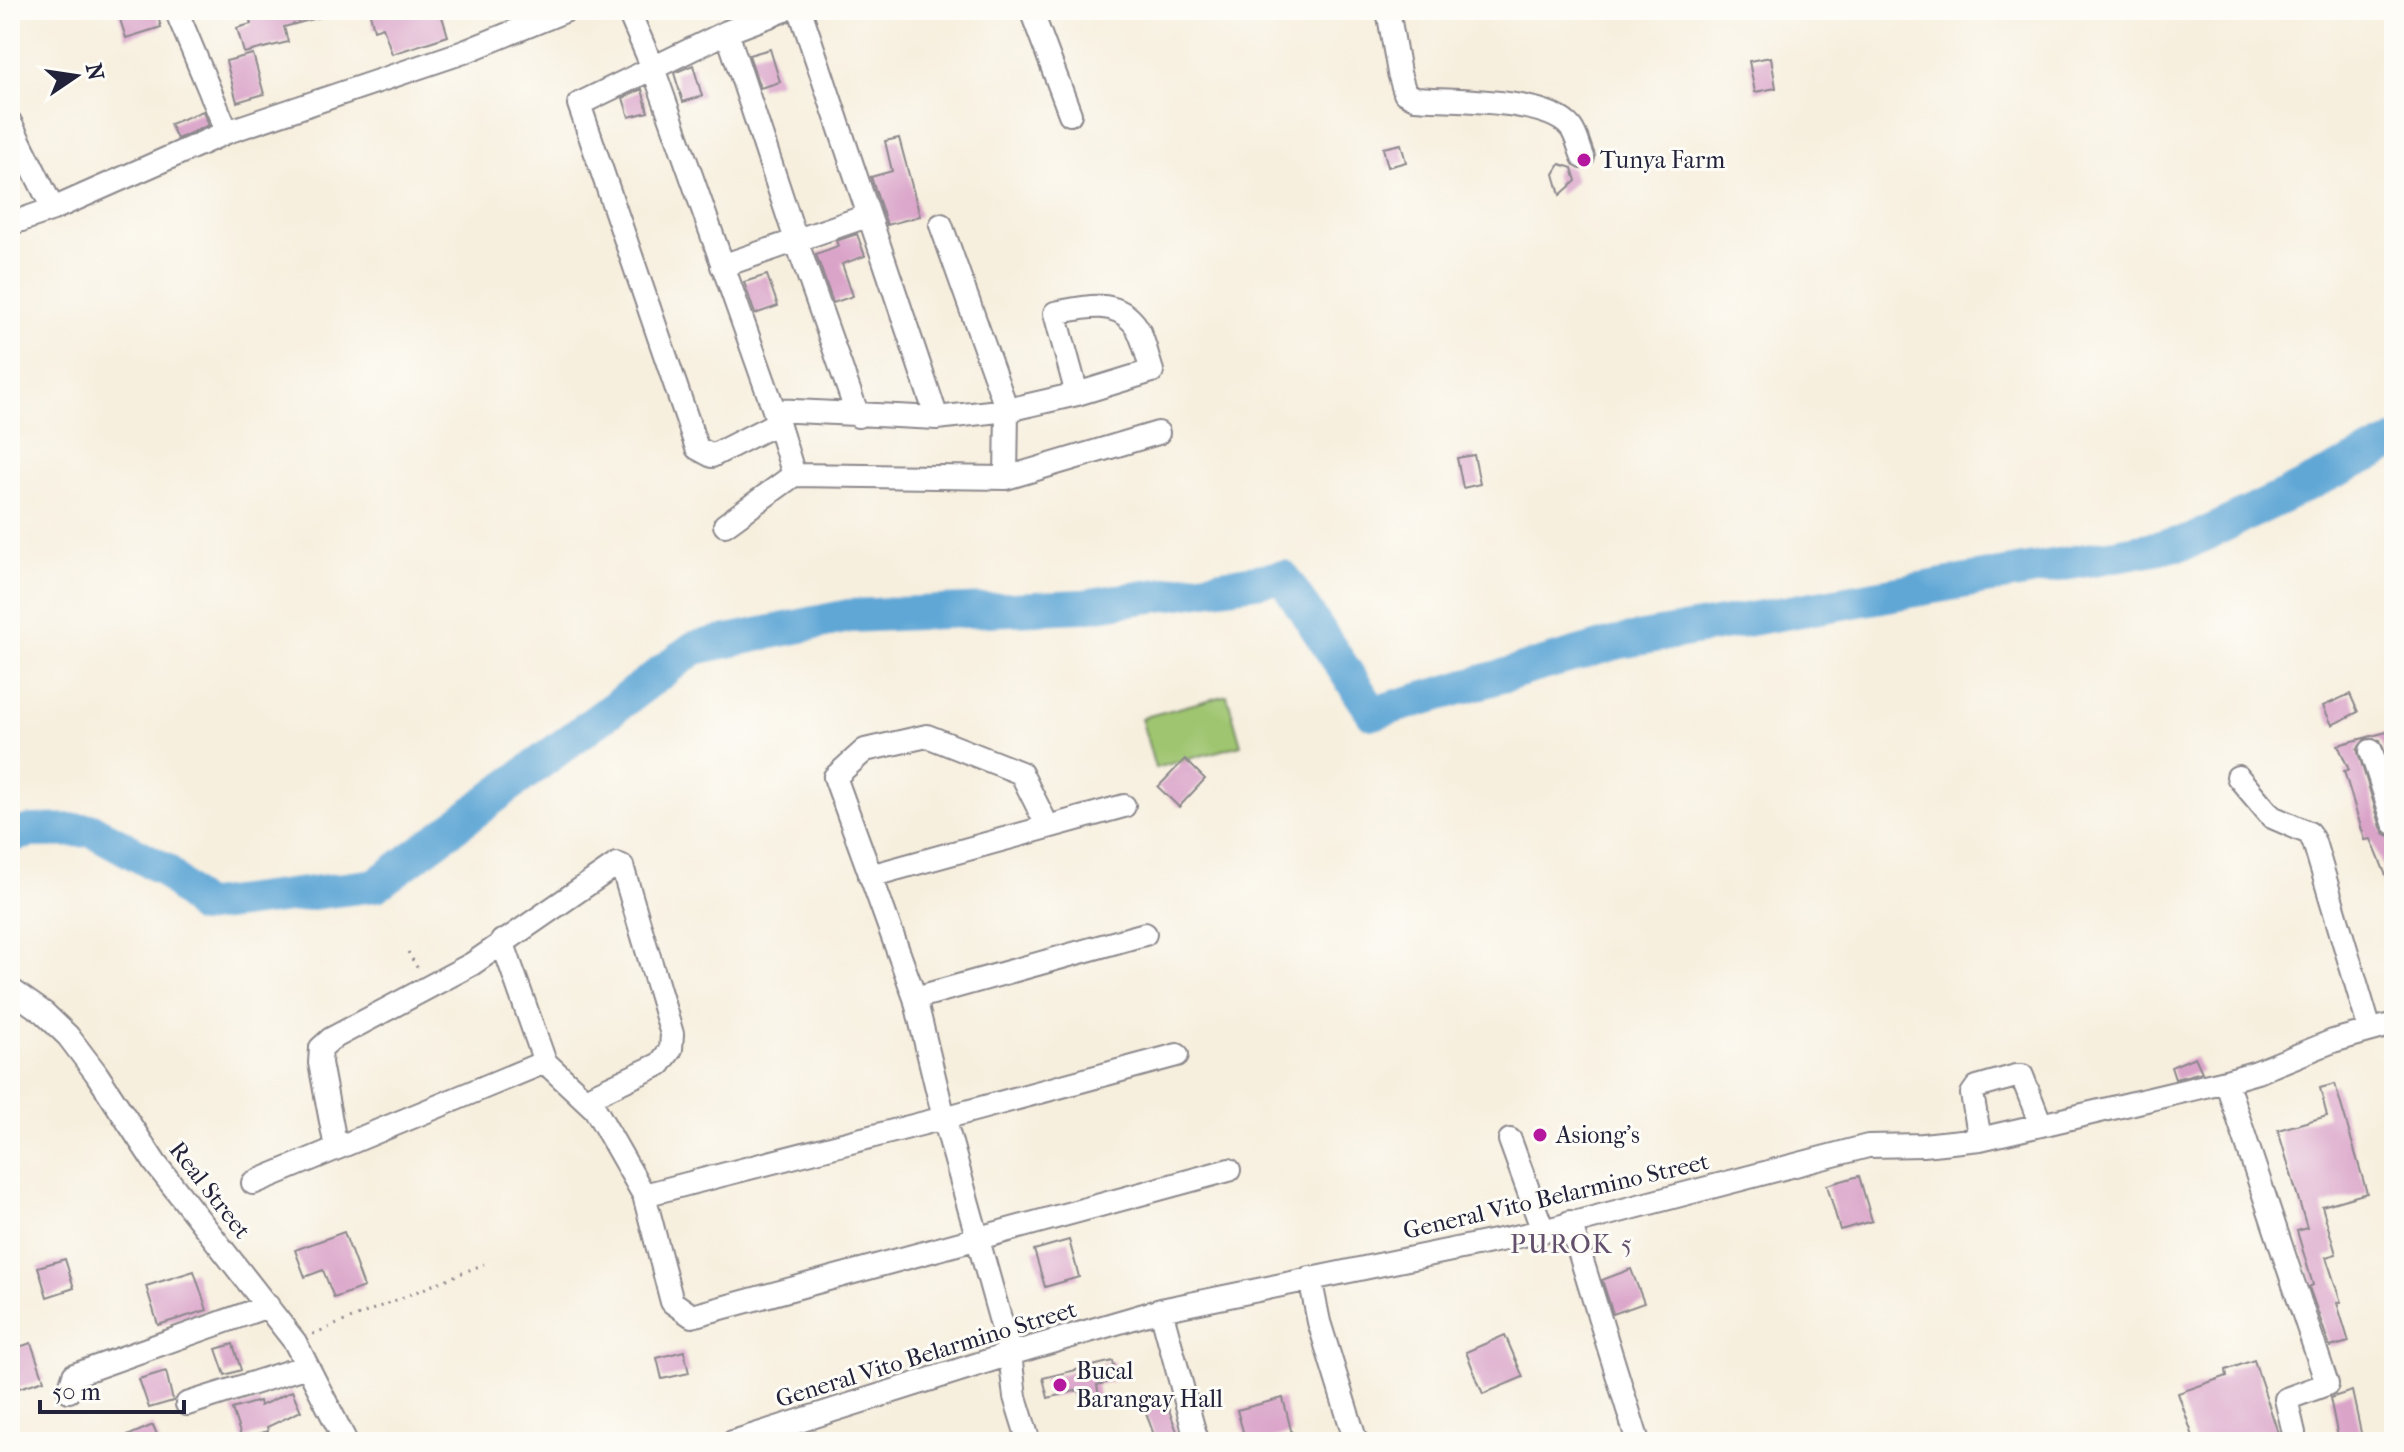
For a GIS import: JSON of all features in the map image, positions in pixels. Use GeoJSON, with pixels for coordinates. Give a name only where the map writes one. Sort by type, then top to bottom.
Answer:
{"type":"FeatureCollection","features":[{"type":"Feature","properties":{"kind":"street"},"geometry":{"type":"LineString","coordinates":[[176,10],[227,132]]}},
{"type":"Feature","properties":{"kind":"street"},"geometry":{"type":"LineString","coordinates":[[10,224],[53,209],[227,132],[464,52],[567,10]]}},
{"type":"Feature","properties":{"kind":"street"},"geometry":{"type":"LineString","coordinates":[[628,10],[653,68],[794,475]]}},
{"type":"Feature","properties":{"kind":"street"},"geometry":{"type":"LineString","coordinates":[[785,10],[727,32],[579,104],[697,448],[712,456],[776,417],[937,418],[1007,410],[1077,394],[1152,371],[1135,323],[1114,308],[1088,306],[1055,313],[1077,394]]}},
{"type":"Feature","properties":{"kind":"street"},"geometry":{"type":"LineString","coordinates":[[800,10],[937,418]]}},
{"type":"Feature","properties":{"kind":"street"},"geometry":{"type":"LineString","coordinates":[[1031,10],[1070,114]]}},
{"type":"Feature","properties":{"kind":"street"},"geometry":{"type":"LineString","coordinates":[[1388,10],[1405,93],[1415,98],[1528,107],[1553,114],[1571,129],[1583,157]]}},
{"type":"Feature","properties":{"kind":"street"},"geometry":{"type":"LineString","coordinates":[[727,32],[858,416]]}},
{"type":"Feature","properties":{"kind":"street"},"geometry":{"type":"LineString","coordinates":[[10,122],[53,209]]}},
{"type":"Feature","properties":{"kind":"street"},"geometry":{"type":"LineString","coordinates":[[722,266],[867,216]]}},
{"type":"Feature","properties":{"kind":"street"},"geometry":{"type":"LineString","coordinates":[[941,225],[1007,410],[1006,478]]}},
{"type":"Feature","properties":{"kind":"street"},"geometry":{"type":"LineString","coordinates":[[725,525],[794,475],[1006,478],[1158,433]]}},
{"type":"Feature","properties":{"kind":"street"},"geometry":{"type":"LineString","coordinates":[[1029,1442],[1015,1397],[1010,1354],[944,1118],[915,998],[835,777],[865,750],[927,736],[1021,773],[1048,827]]}},
{"type":"Feature","properties":{"kind":"street"},"geometry":{"type":"LineString","coordinates":[[2371,751],[2394,823]]}},
{"type":"Feature","properties":{"kind":"street"},"geometry":{"type":"LineString","coordinates":[[2238,777],[2272,817],[2309,833],[2314,842],[2370,1030]]}},
{"type":"Feature","properties":{"kind":"street"},"geometry":{"type":"LineString","coordinates":[[870,876],[1124,806]]}},
{"type":"Feature","properties":{"kind":"street"},"geometry":{"type":"LineString","coordinates":[[336,1148],[320,1063],[321,1048],[331,1039],[472,964],[617,864],[622,866],[672,1034],[671,1049],[660,1064],[585,1099]]}},
{"type":"Feature","properties":{"kind":"street"},"geometry":{"type":"LineString","coordinates":[[915,998],[1145,934]]}},
{"type":"Feature","properties":{"kind":"street"},"geometry":{"type":"LineString","coordinates":[[502,941],[545,1062],[595,1109],[644,1195],[672,1302],[692,1316],[1229,1170]]}},
{"type":"Feature","properties":{"kind":"street","name":"Real Street"},"geometry":{"type":"LineString","coordinates":[[10,989],[20,1007],[68,1036],[96,1073],[155,1163],[295,1342],[346,1442]]}},
{"type":"Feature","properties":{"kind":"street","name":"General Vito Belarmino Street"},"geometry":{"type":"LineString","coordinates":[[733,1442],[1010,1354],[1161,1310],[1543,1231],[1868,1146],[1923,1145],[1980,1139],[2041,1125],[2226,1081],[2257,1072],[2333,1041],[2394,1024]]}},
{"type":"Feature","properties":{"kind":"street"},"geometry":{"type":"LineString","coordinates":[[644,1195],[1177,1055]]}},
{"type":"Feature","properties":{"kind":"street"},"geometry":{"type":"LineString","coordinates":[[253,1183],[545,1062]]}},
{"type":"Feature","properties":{"kind":"street"},"geometry":{"type":"LineString","coordinates":[[1980,1139],[1972,1094],[1977,1087],[2016,1076],[2022,1076],[2026,1083],[2041,1125]]}},
{"type":"Feature","properties":{"kind":"street"},"geometry":{"type":"LineString","coordinates":[[2226,1081],[2327,1384],[2286,1399],[2294,1433]]}},
{"type":"Feature","properties":{"kind":"street"},"geometry":{"type":"LineString","coordinates":[[1510,1140],[1543,1231]]}},
{"type":"Feature","properties":{"kind":"street"},"geometry":{"type":"LineString","coordinates":[[1570,1222],[1638,1442]]}},
{"type":"Feature","properties":{"kind":"street"},"geometry":{"type":"LineString","coordinates":[[1310,1278],[1319,1322],[1356,1442]]}},
{"type":"Feature","properties":{"kind":"street"},"geometry":{"type":"LineString","coordinates":[[69,1391],[74,1375],[268,1306]]}},
{"type":"Feature","properties":{"kind":"street"},"geometry":{"type":"LineString","coordinates":[[1161,1310],[1197,1442]]}},
{"type":"Feature","properties":{"kind":"street"},"geometry":{"type":"LineString","coordinates":[[187,1404],[307,1366]]}},
{"type":"Feature","properties":{"kind":"path"},"geometry":{"type":"LineString","coordinates":[[295,1342],[484,1264]]}},
{"type":"Feature","properties":{"kind":"green space"},"geometry":{"type":"Polygon","coordinates":[[[1227,695],[1241,745],[1155,768],[1141,718],[1227,695]]]}},
{"type":"Feature","properties":{"kind":"building"},"geometry":{"type":"Polygon","coordinates":[[[117,10],[156,10],[161,27],[126,38],[117,10]]]}},
{"type":"Feature","properties":{"kind":"building"},"geometry":{"type":"Polygon","coordinates":[[[247,10],[327,10],[328,15],[284,27],[288,42],[244,53],[237,28],[251,24],[247,10]]]}},
{"type":"Feature","properties":{"kind":"building"},"geometry":{"type":"Polygon","coordinates":[[[369,10],[440,10],[448,36],[392,54],[383,27],[374,30],[369,10]]]}},
{"type":"Feature","properties":{"kind":"building"},"geometry":{"type":"Polygon","coordinates":[[[770,49],[780,82],[760,88],[749,55],[770,49]]]}},
{"type":"Feature","properties":{"kind":"building"},"geometry":{"type":"Polygon","coordinates":[[[253,54],[264,94],[237,102],[226,61],[253,54]]]}},
{"type":"Feature","properties":{"kind":"building"},"geometry":{"type":"Polygon","coordinates":[[[1771,57],[1776,88],[1755,92],[1749,61],[1771,57]]]}},
{"type":"Feature","properties":{"kind":"building"},"geometry":{"type":"Polygon","coordinates":[[[693,65],[702,96],[683,102],[674,73],[693,65]]]}},
{"type":"Feature","properties":{"kind":"building"},"geometry":{"type":"Polygon","coordinates":[[[642,89],[648,112],[629,117],[623,98],[642,89]]]}},
{"type":"Feature","properties":{"kind":"building"},"geometry":{"type":"Polygon","coordinates":[[[203,111],[209,125],[177,139],[170,124],[203,111]]]}},
{"type":"Feature","properties":{"kind":"building"},"geometry":{"type":"Polygon","coordinates":[[[899,138],[920,216],[887,225],[871,177],[892,171],[885,141],[899,138]]]}},
{"type":"Feature","properties":{"kind":"building"},"geometry":{"type":"Polygon","coordinates":[[[1401,144],[1406,162],[1388,167],[1383,148],[1401,144]]]}},
{"type":"Feature","properties":{"kind":"building"},"geometry":{"type":"Polygon","coordinates":[[[1560,164],[1572,168],[1576,181],[1560,195],[1554,174],[1560,164]]]}},
{"type":"Feature","properties":{"kind":"building"},"geometry":{"type":"Polygon","coordinates":[[[857,234],[865,256],[842,264],[853,296],[833,303],[816,254],[838,246],[836,241],[857,234]]]}},
{"type":"Feature","properties":{"kind":"building"},"geometry":{"type":"Polygon","coordinates":[[[767,275],[778,306],[755,314],[744,282],[767,275]]]}},
{"type":"Feature","properties":{"kind":"building"},"geometry":{"type":"Polygon","coordinates":[[[1474,455],[1480,484],[1463,488],[1457,458],[1474,455]]]}},
{"type":"Feature","properties":{"kind":"building"},"geometry":{"type":"Polygon","coordinates":[[[2350,694],[2358,712],[2332,725],[2323,706],[2350,694]]]}},
{"type":"Feature","properties":{"kind":"building"},"geometry":{"type":"Polygon","coordinates":[[[2394,730],[2394,777],[2380,740],[2366,738],[2357,749],[2381,827],[2385,834],[2394,838],[2394,895],[2371,839],[2365,840],[2344,771],[2349,770],[2338,745],[2394,730]]]}},
{"type":"Feature","properties":{"kind":"building"},"geometry":{"type":"Polygon","coordinates":[[[1185,759],[1205,779],[1179,807],[1158,787],[1185,759]]]}},
{"type":"Feature","properties":{"kind":"building"},"geometry":{"type":"Polygon","coordinates":[[[2195,1057],[2202,1072],[2175,1079],[2171,1067],[2195,1057]]]}},
{"type":"Feature","properties":{"kind":"building"},"geometry":{"type":"Polygon","coordinates":[[[2335,1084],[2367,1193],[2322,1206],[2336,1254],[2326,1257],[2341,1302],[2337,1303],[2349,1342],[2330,1347],[2309,1287],[2313,1285],[2297,1231],[2307,1228],[2278,1130],[2327,1116],[2320,1088],[2335,1084]]]}},
{"type":"Feature","properties":{"kind":"building"},"geometry":{"type":"Polygon","coordinates":[[[1859,1176],[1872,1221],[1840,1230],[1827,1185],[1859,1176]]]}},
{"type":"Feature","properties":{"kind":"building"},"geometry":{"type":"Polygon","coordinates":[[[344,1232],[364,1287],[334,1298],[323,1270],[305,1277],[295,1250],[344,1232]]]}},
{"type":"Feature","properties":{"kind":"building"},"geometry":{"type":"Polygon","coordinates":[[[1069,1240],[1079,1277],[1045,1287],[1034,1250],[1069,1240]]]}},
{"type":"Feature","properties":{"kind":"building"},"geometry":{"type":"Polygon","coordinates":[[[65,1259],[74,1288],[47,1297],[38,1267],[65,1259]]]}},
{"type":"Feature","properties":{"kind":"building"},"geometry":{"type":"Polygon","coordinates":[[[1631,1269],[1644,1303],[1613,1314],[1602,1280],[1631,1269]]]}},
{"type":"Feature","properties":{"kind":"building"},"geometry":{"type":"Polygon","coordinates":[[[194,1271],[207,1310],[158,1325],[146,1286],[194,1271]]]}},
{"type":"Feature","properties":{"kind":"building"},"geometry":{"type":"Polygon","coordinates":[[[1505,1335],[1523,1377],[1483,1394],[1466,1352],[1505,1335]]]}},
{"type":"Feature","properties":{"kind":"building"},"geometry":{"type":"Polygon","coordinates":[[[31,1343],[44,1380],[10,1391],[10,1350],[31,1343]]]}},
{"type":"Feature","properties":{"kind":"building"},"geometry":{"type":"Polygon","coordinates":[[[233,1344],[241,1370],[225,1375],[216,1349],[233,1344]]]}},
{"type":"Feature","properties":{"kind":"building"},"geometry":{"type":"Polygon","coordinates":[[[684,1351],[689,1373],[662,1379],[657,1358],[684,1351]]]}},
{"type":"Feature","properties":{"kind":"building"},"geometry":{"type":"Polygon","coordinates":[[[2254,1360],[2281,1442],[2195,1442],[2178,1393],[2227,1376],[2226,1370],[2254,1360]]]}},
{"type":"Feature","properties":{"kind":"building"},"geometry":{"type":"Polygon","coordinates":[[[1113,1361],[1117,1380],[1097,1385],[1099,1396],[1082,1400],[1079,1390],[1048,1398],[1043,1378],[1113,1361]]]}},
{"type":"Feature","properties":{"kind":"building"},"geometry":{"type":"Polygon","coordinates":[[[166,1371],[173,1401],[149,1408],[139,1379],[166,1371]]]}},
{"type":"Feature","properties":{"kind":"building"},"geometry":{"type":"Polygon","coordinates":[[[292,1391],[301,1411],[267,1427],[268,1431],[242,1439],[232,1409],[259,1401],[260,1406],[292,1391]]]}},
{"type":"Feature","properties":{"kind":"building"},"geometry":{"type":"Polygon","coordinates":[[[2352,1391],[2363,1442],[2339,1442],[2330,1398],[2352,1391]]]}},
{"type":"Feature","properties":{"kind":"building"},"geometry":{"type":"Polygon","coordinates":[[[1164,1397],[1181,1442],[1164,1442],[1163,1435],[1155,1438],[1144,1407],[1164,1397]]]}},
{"type":"Feature","properties":{"kind":"building"},"geometry":{"type":"Polygon","coordinates":[[[1283,1398],[1292,1434],[1261,1442],[1246,1442],[1237,1410],[1283,1398]]]}},
{"type":"Feature","properties":{"kind":"building"},"geometry":{"type":"Polygon","coordinates":[[[153,1425],[160,1442],[113,1442],[153,1425]]]}},
{"type":"Feature","properties":{"kind":"waterway"},"geometry":{"type":"LineString","coordinates":[[10,836],[31,831],[92,830],[165,870],[201,907],[376,885],[694,648],[849,616],[1083,606],[1283,577],[1373,713],[1620,642],[2189,542],[2394,443]]}},
{"type":"Feature","properties":{"kind":"place","name":"Tunya Farm"},"geometry":{"type":"Point","coordinates":[1584,160]}},
{"type":"Feature","properties":{"kind":"place","name":"Asiong's"},"geometry":{"type":"Point","coordinates":[1540,1135]}},
{"type":"Feature","properties":{"kind":"place","name":"Bucal Barangay Hall"},"geometry":{"type":"Point","coordinates":[1060,1385]}},
{"type":"Feature","properties":{"kind":"district","name":"PUROK 5"},"geometry":{"type":"Point","coordinates":[1572,1244]}}]}
